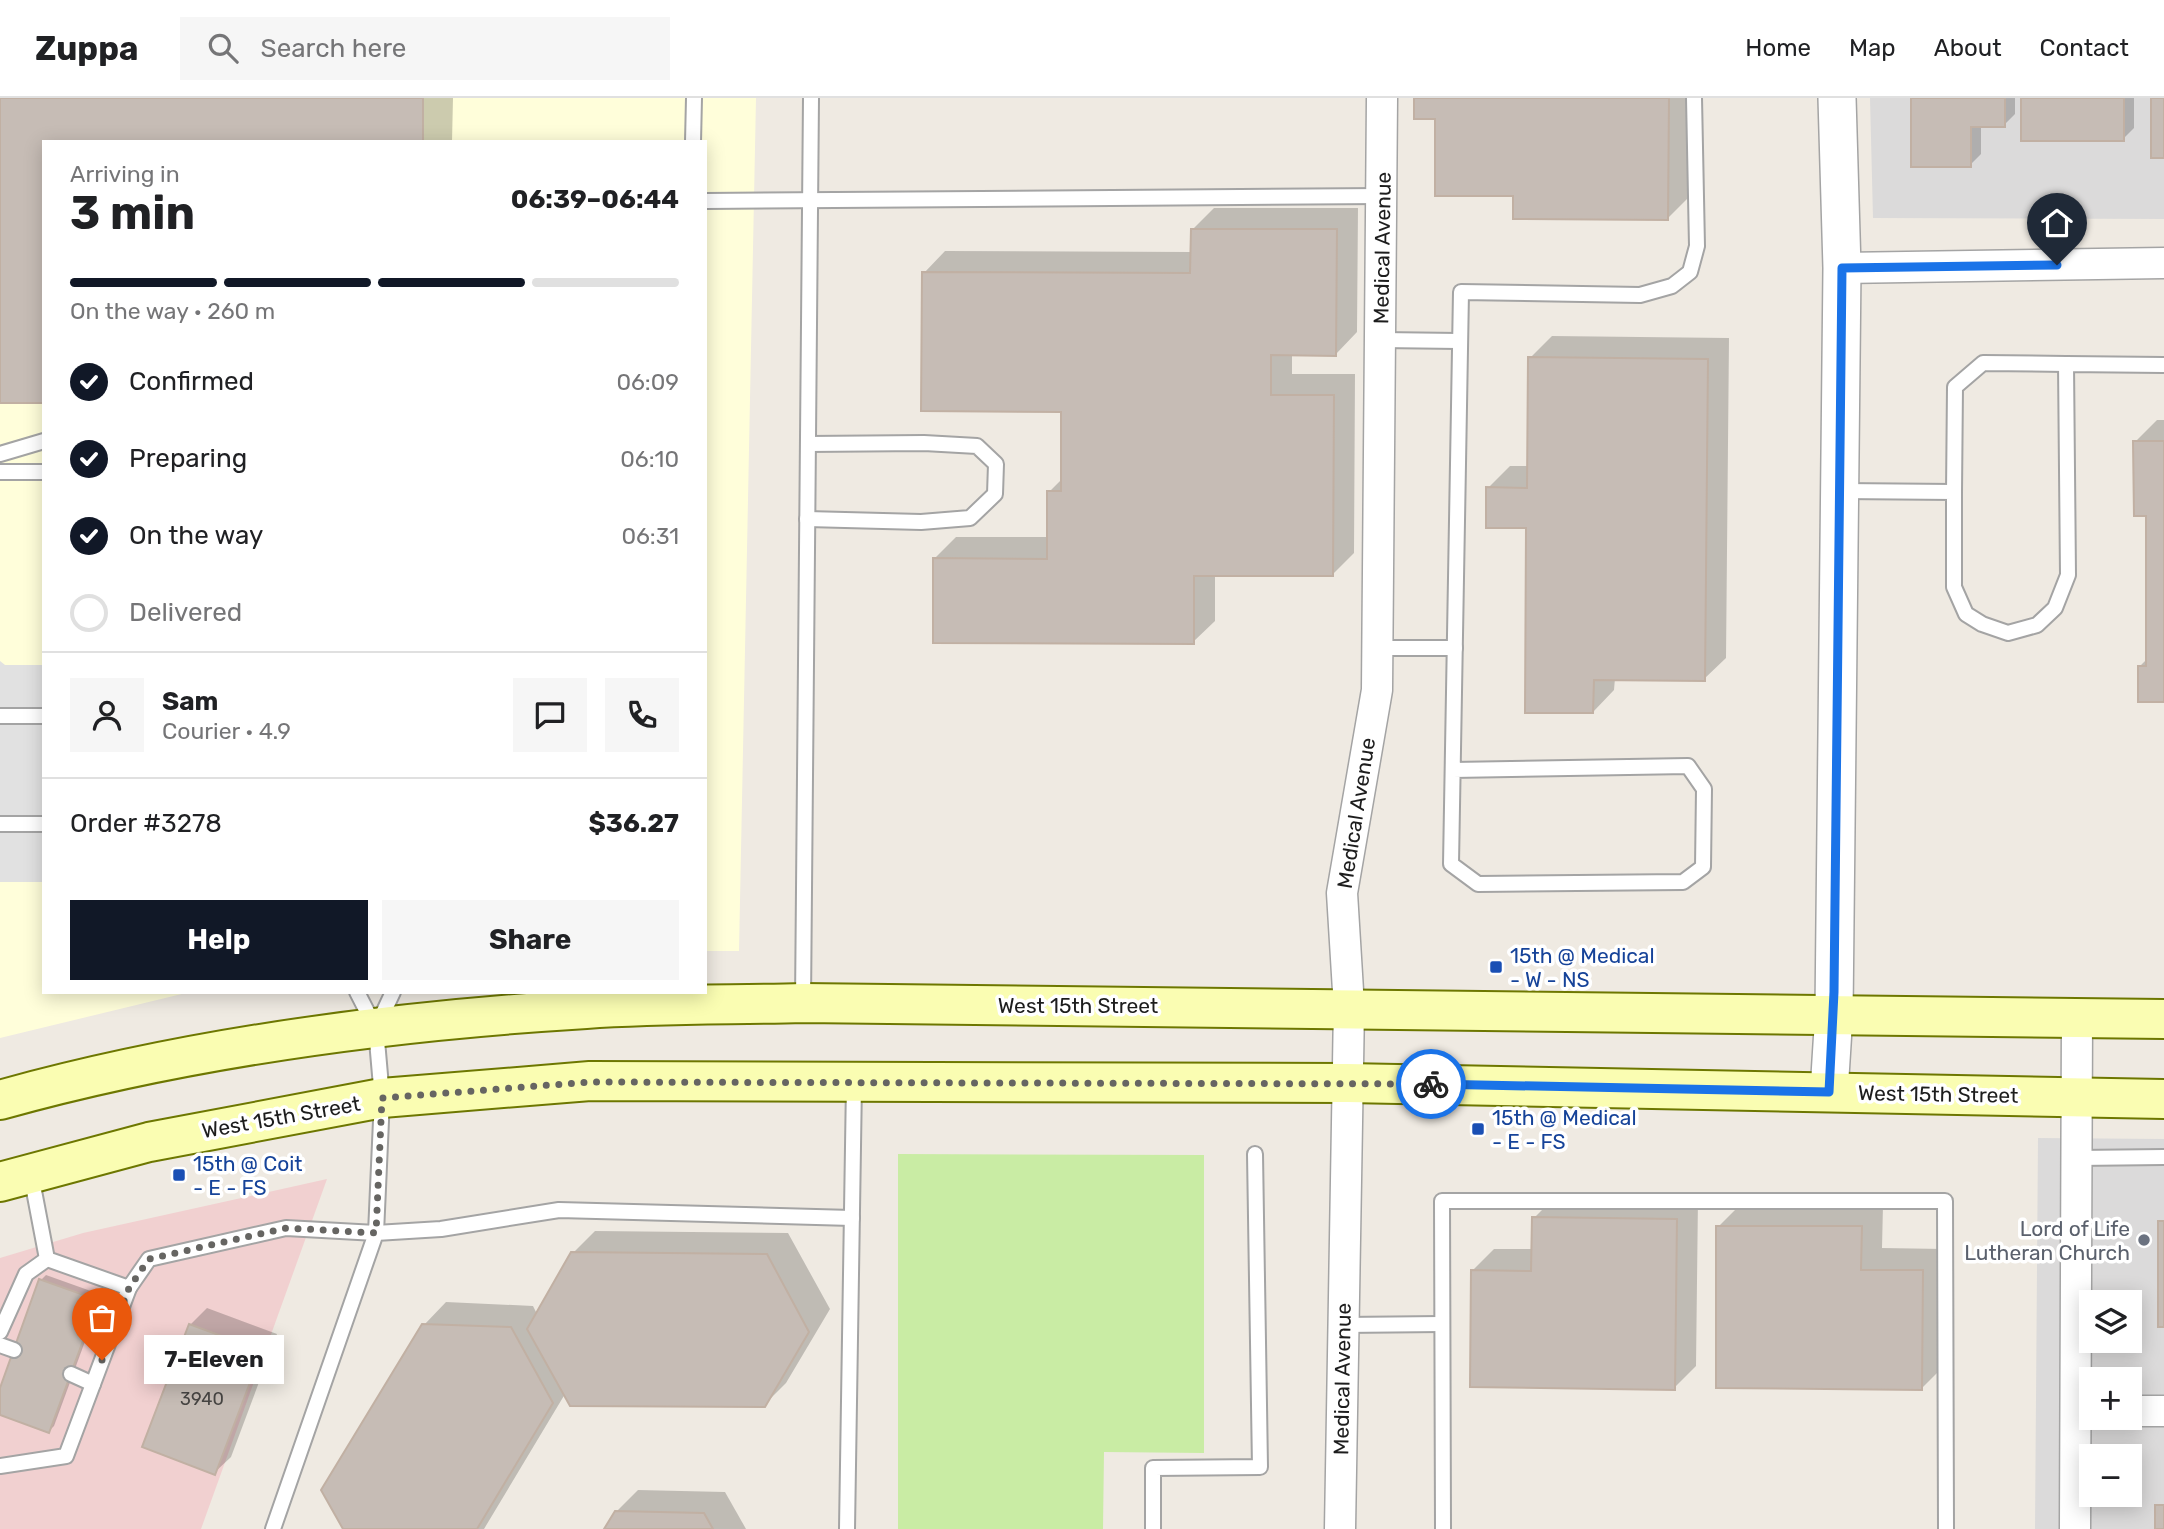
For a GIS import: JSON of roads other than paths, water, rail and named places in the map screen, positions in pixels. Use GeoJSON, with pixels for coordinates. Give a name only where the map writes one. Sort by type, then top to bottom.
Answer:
{"type":"FeatureCollection","features":[{"type":"Feature","properties":{"kind":"main road","name":"West 15th Street"},"geometry":{"type":"LineString","coordinates":[[0,1100],[150,1061],[376,1029],[586,1009],[803,1003],[1349,1007],[2164,1019]]}},
{"type":"Feature","properties":{"kind":"main road","name":"West 15th Street"},"geometry":{"type":"LineString","coordinates":[[15,1177],[149,1142],[382,1098],[590,1082],[1347,1083],[2164,1099]]}},
{"type":"Feature","properties":{"kind":"street","name":"Medical Avenue"},"geometry":{"type":"LineString","coordinates":[[1340,1529],[1349,1007],[1342,893],[1377,690],[1382,98]]}},
{"type":"Feature","properties":{"kind":"street"},"geometry":{"type":"LineString","coordinates":[[1829,1092],[1833,1013],[1842,268],[1837,98]]}},
{"type":"Feature","properties":{"kind":"street"},"geometry":{"type":"LineString","coordinates":[[1842,268],[2164,263]]}},
{"type":"Feature","properties":{"kind":"street"},"geometry":{"type":"LineString","coordinates":[[2077,1018],[2077,1158],[2083,1367]]}},
{"type":"Feature","properties":{"kind":"street"},"geometry":{"type":"LineString","coordinates":[[2142,1410],[2164,1411]]}},
{"type":"Feature","properties":{"kind":"street"},"geometry":{"type":"LineString","coordinates":[[2075,1529],[2082,1430]]}},
{"type":"Feature","properties":{"kind":"lane"},"geometry":{"type":"LineString","coordinates":[[693,140],[694,98]]}},
{"type":"Feature","properties":{"kind":"lane"},"geometry":{"type":"LineString","coordinates":[[803,1003],[811,98]]}},
{"type":"Feature","properties":{"kind":"lane"},"geometry":{"type":"LineString","coordinates":[[1453,770],[1688,766],[1704,789],[1703,867],[1683,882],[1478,884],[1451,864],[1461,292],[1640,295],[1672,286],[1690,272],[1697,246],[1694,98]]}},
{"type":"Feature","properties":{"kind":"lane"},"geometry":{"type":"LineString","coordinates":[[707,201],[1383,196]]}},
{"type":"Feature","properties":{"kind":"lane"},"geometry":{"type":"LineString","coordinates":[[1381,340],[1460,341]]}},
{"type":"Feature","properties":{"kind":"lane"},"geometry":{"type":"LineString","coordinates":[[2066,364],[2068,575],[2055,608],[2038,625],[2008,633],[1982,624],[1966,614],[1954,587],[1955,387],[1983,363],[2164,365]]}},
{"type":"Feature","properties":{"kind":"lane"},"geometry":{"type":"LineString","coordinates":[[0,454],[42,442]]}},
{"type":"Feature","properties":{"kind":"lane"},"geometry":{"type":"LineString","coordinates":[[807,519],[921,522],[970,518],[995,494],[996,464],[976,446],[924,443],[808,444]]}},
{"type":"Feature","properties":{"kind":"lane"},"geometry":{"type":"LineString","coordinates":[[0,472],[42,472]]}},
{"type":"Feature","properties":{"kind":"lane"},"geometry":{"type":"LineString","coordinates":[[1840,491],[1954,492]]}},
{"type":"Feature","properties":{"kind":"lane"},"geometry":{"type":"LineString","coordinates":[[1377,648],[1455,648]]}},
{"type":"Feature","properties":{"kind":"lane"},"geometry":{"type":"LineString","coordinates":[[0,716],[42,716]]}},
{"type":"Feature","properties":{"kind":"lane"},"geometry":{"type":"LineString","coordinates":[[0,824],[42,824]]}},
{"type":"Feature","properties":{"kind":"lane"},"geometry":{"type":"LineString","coordinates":[[273,1529],[376,1233],[382,1098],[376,1029],[358,994]]}},
{"type":"Feature","properties":{"kind":"lane"},"geometry":{"type":"LineString","coordinates":[[376,1029],[392,994]]}},
{"type":"Feature","properties":{"kind":"lane"},"geometry":{"type":"LineString","coordinates":[[847,1529],[855,1082]]}},
{"type":"Feature","properties":{"kind":"lane"},"geometry":{"type":"LineString","coordinates":[[1153,1529],[1153,1468],[1260,1467],[1255,1154]]}},
{"type":"Feature","properties":{"kind":"lane"},"geometry":{"type":"LineString","coordinates":[[2077,1158],[2164,1157]]}},
{"type":"Feature","properties":{"kind":"lane"},"geometry":{"type":"LineString","coordinates":[[15,1177],[47,1259],[129,1288]]}},
{"type":"Feature","properties":{"kind":"lane"},"geometry":{"type":"LineString","coordinates":[[1443,1529],[1442,1201],[1945,1201],[1946,1529]]}},
{"type":"Feature","properties":{"kind":"lane"},"geometry":{"type":"LineString","coordinates":[[0,1466],[66,1456],[129,1288],[149,1259],[286,1228],[376,1233],[441,1229],[559,1210],[852,1218]]}},
{"type":"Feature","properties":{"kind":"lane"},"geometry":{"type":"LineString","coordinates":[[0,1332],[26,1274],[47,1259]]}},
{"type":"Feature","properties":{"kind":"lane"},"geometry":{"type":"LineString","coordinates":[[1343,1325],[1442,1324]]}},
{"type":"Feature","properties":{"kind":"lane"},"geometry":{"type":"LineString","coordinates":[[71,1374],[93,1384]]}},
{"type":"Feature","properties":{"kind":"place","name":"15th @ Medical - W - NS"},"geometry":{"type":"Point","coordinates":[1496,967]}},
{"type":"Feature","properties":{"kind":"place","name":"15th @ Medical - E - FS"},"geometry":{"type":"Point","coordinates":[1478,1129]}},
{"type":"Feature","properties":{"kind":"place","name":"15th @ Coit - E - FS"},"geometry":{"type":"Point","coordinates":[179,1175]}},
{"type":"Feature","properties":{"kind":"place","name":"Lord of Life Lutheran Church"},"geometry":{"type":"Point","coordinates":[2144,1240]}},
{"type":"Feature","properties":{"kind":"place","name":"7-Eleven"},"geometry":{"type":"Point","coordinates":[102,1360]}}]}
